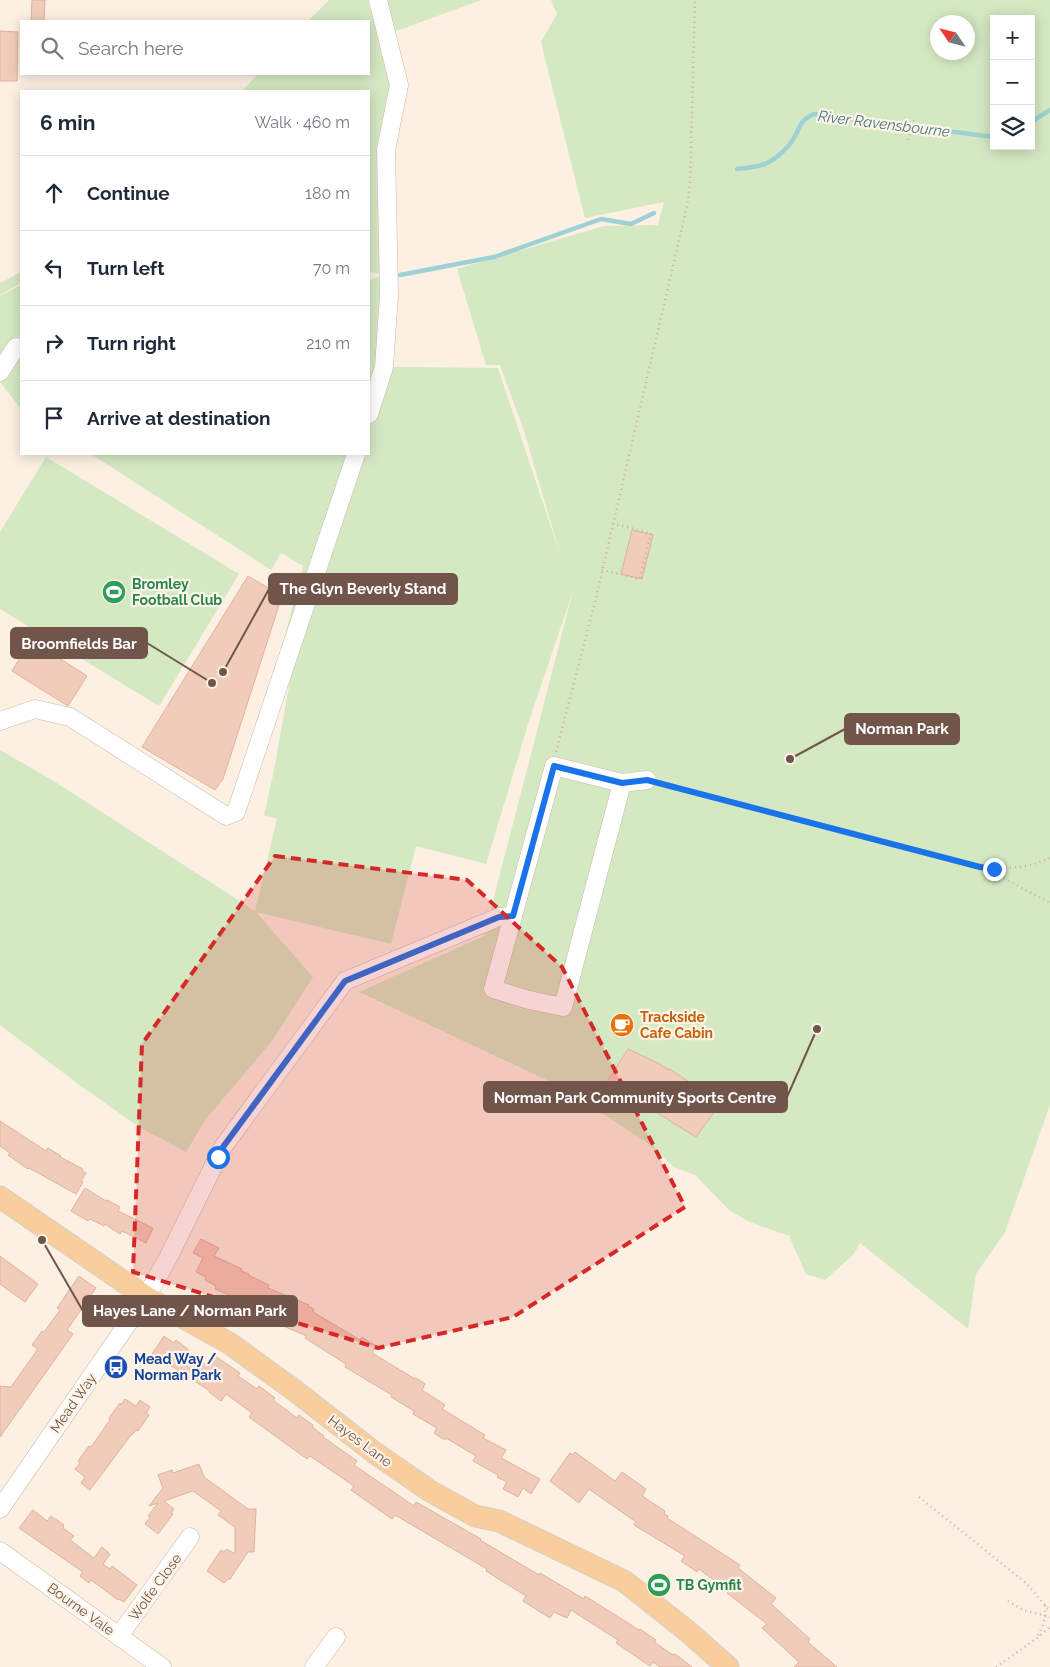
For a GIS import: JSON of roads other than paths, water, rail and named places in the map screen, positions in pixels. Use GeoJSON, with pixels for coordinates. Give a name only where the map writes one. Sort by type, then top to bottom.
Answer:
{"type":"FeatureCollection","features":[{"type":"Feature","properties":{"kind":"main road","name":"Hayes Lane"},"geometry":{"type":"LineString","coordinates":[[0,1197],[146,1297],[229,1343],[294,1390],[375,1453],[430,1491],[474,1516],[499,1521],[624,1582],[686,1630],[728,1667]]}},
{"type":"Feature","properties":{"kind":"street"},"geometry":{"type":"LineString","coordinates":[[370,411],[384,367],[388,294],[386,150],[399,85],[378,0]]}},
{"type":"Feature","properties":{"kind":"street"},"geometry":{"type":"LineString","coordinates":[[0,372],[16,348]]}},
{"type":"Feature","properties":{"kind":"street"},"geometry":{"type":"LineString","coordinates":[[0,721],[35,710],[70,717],[226,816],[236,812],[356,455]]}},
{"type":"Feature","properties":{"kind":"street"},"geometry":{"type":"LineString","coordinates":[[622,783],[563,1007],[529,1000],[493,989],[554,766],[622,783],[647,780]]}},
{"type":"Feature","properties":{"kind":"street","name":"Mead Way"},"geometry":{"type":"LineString","coordinates":[[0,1509],[146,1297],[167,1260],[223,1147],[345,981],[499,917],[513,916]]}},
{"type":"Feature","properties":{"kind":"street","name":"Wolfe Close"},"geometry":{"type":"LineString","coordinates":[[119,1636],[190,1537]]}},
{"type":"Feature","properties":{"kind":"street","name":"Bourne Vale"},"geometry":{"type":"LineString","coordinates":[[0,1551],[162,1667]]}},
{"type":"Feature","properties":{"kind":"street"},"geometry":{"type":"LineString","coordinates":[[314,1667],[336,1637]]}},
{"type":"Feature","properties":{"kind":"waterway","name":"River Ravensbourne"},"geometry":{"type":"LineString","coordinates":[[1035,119],[1050,110]]}},
{"type":"Feature","properties":{"kind":"waterway","name":"River Ravensbourne"},"geometry":{"type":"LineString","coordinates":[[737,169],[762,165],[773,160],[789,145],[803,121],[814,114],[990,136]]}},
{"type":"Feature","properties":{"kind":"waterway","name":"River Ravensbourne"},"geometry":{"type":"LineString","coordinates":[[400,275],[494,257],[601,219],[631,224],[654,213]]}},
{"type":"Feature","properties":{"kind":"place","name":"Bromley Football Club"},"geometry":{"type":"Point","coordinates":[114,592]}},
{"type":"Feature","properties":{"kind":"place","name":"The Glyn Beverly Stand"},"geometry":{"type":"Point","coordinates":[223,672]}},
{"type":"Feature","properties":{"kind":"place","name":"Broomfields Bar"},"geometry":{"type":"Point","coordinates":[212,683]}},
{"type":"Feature","properties":{"kind":"place","name":"Norman Park"},"geometry":{"type":"Point","coordinates":[790,759]}},
{"type":"Feature","properties":{"kind":"place","name":"Trackside Cafe Cabin"},"geometry":{"type":"Point","coordinates":[622,1025]}},
{"type":"Feature","properties":{"kind":"place","name":"Norman Park Community Sports Centre"},"geometry":{"type":"Point","coordinates":[817,1029]}},
{"type":"Feature","properties":{"kind":"place","name":"Hayes Lane / Norman Park"},"geometry":{"type":"Point","coordinates":[42,1240]}},
{"type":"Feature","properties":{"kind":"place","name":"Mead Way / Norman Park"},"geometry":{"type":"Point","coordinates":[116,1367]}},
{"type":"Feature","properties":{"kind":"place","name":"TB Gymfit"},"geometry":{"type":"Point","coordinates":[659,1585]}}]}
